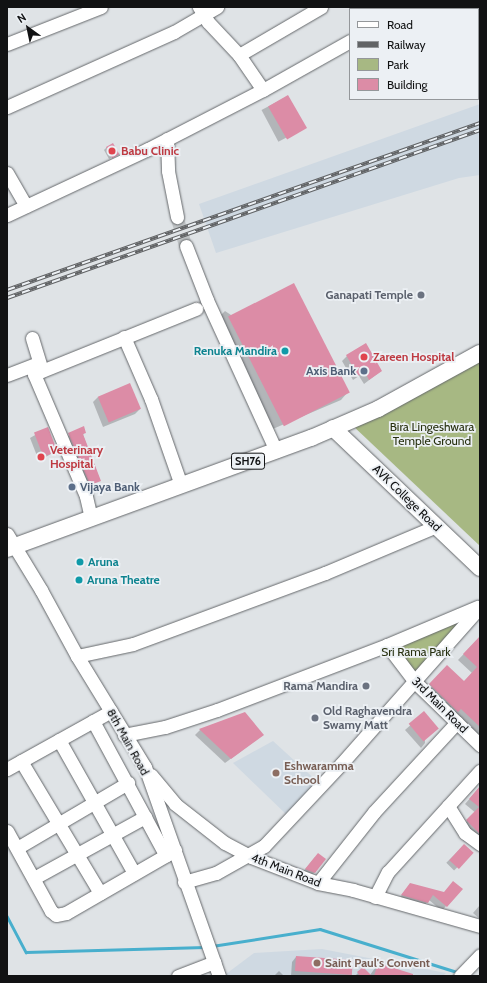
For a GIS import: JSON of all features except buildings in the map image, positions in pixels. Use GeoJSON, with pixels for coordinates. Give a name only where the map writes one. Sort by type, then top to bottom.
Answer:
{"type":"FeatureCollection","features":[{"type":"Feature","properties":{"kind":"main road","name":"SH76"},"geometry":{"type":"LineString","coordinates":[[9,543],[91,518],[276,451],[333,428],[420,387],[480,353]]}},
{"type":"Feature","properties":{"kind":"main road","name":"AVK College Road"},"geometry":{"type":"LineString","coordinates":[[333,428],[480,568]]}},
{"type":"Feature","properties":{"kind":"street"},"geometry":{"type":"LineString","coordinates":[[7,44],[101,7]]}},
{"type":"Feature","properties":{"kind":"street"},"geometry":{"type":"LineString","coordinates":[[7,107],[119,58],[201,11],[217,7]]}},
{"type":"Feature","properties":{"kind":"street"},"geometry":{"type":"LineString","coordinates":[[239,56],[321,7]]}},
{"type":"Feature","properties":{"kind":"street"},"geometry":{"type":"LineString","coordinates":[[201,11],[239,56],[263,90]]}},
{"type":"Feature","properties":{"kind":"street"},"geometry":{"type":"LineString","coordinates":[[7,215],[167,139],[263,90],[349,42]]}},
{"type":"Feature","properties":{"kind":"street"},"geometry":{"type":"LineString","coordinates":[[167,139],[168,171],[177,217]]}},
{"type":"Feature","properties":{"kind":"street"},"geometry":{"type":"LineString","coordinates":[[7,173],[26,206]]}},
{"type":"Feature","properties":{"kind":"street"},"geometry":{"type":"LineString","coordinates":[[186,246],[207,300],[276,451]]}},
{"type":"Feature","properties":{"kind":"street"},"geometry":{"type":"LineString","coordinates":[[7,375],[41,367],[196,309]]}},
{"type":"Feature","properties":{"kind":"street"},"geometry":{"type":"LineString","coordinates":[[124,337],[151,400],[181,485]]}},
{"type":"Feature","properties":{"kind":"street"},"geometry":{"type":"LineString","coordinates":[[32,338],[41,367]]}},
{"type":"Feature","properties":{"kind":"street"},"geometry":{"type":"LineString","coordinates":[[41,367],[34,374],[86,496],[91,518]]}},
{"type":"Feature","properties":{"kind":"street"},"geometry":{"type":"LineString","coordinates":[[77,656],[133,644],[325,573],[436,526]]}},
{"type":"Feature","properties":{"kind":"street","name":"8th Main Road"},"geometry":{"type":"LineString","coordinates":[[9,543],[41,590],[77,656],[145,767],[170,853],[184,882],[219,976]]}},
{"type":"Feature","properties":{"kind":"street"},"geometry":{"type":"LineString","coordinates":[[124,735],[165,727],[217,710],[387,645],[480,607]]}},
{"type":"Feature","properties":{"kind":"street"},"geometry":{"type":"LineString","coordinates":[[184,882],[216,873],[249,856],[264,846],[286,825],[415,682],[480,607]]}},
{"type":"Feature","properties":{"kind":"street","name":"3rd Main Road"},"geometry":{"type":"LineString","coordinates":[[387,645],[415,682],[480,745]]}},
{"type":"Feature","properties":{"kind":"street"},"geometry":{"type":"LineString","coordinates":[[7,769],[111,711]]}},
{"type":"Feature","properties":{"kind":"street"},"geometry":{"type":"LineString","coordinates":[[7,830],[51,911],[56,916],[170,853],[145,817],[128,783],[93,721]]}},
{"type":"Feature","properties":{"kind":"street"},"geometry":{"type":"LineString","coordinates":[[318,883],[374,812],[457,722]]}},
{"type":"Feature","properties":{"kind":"street"},"geometry":{"type":"LineString","coordinates":[[59,740],[111,836],[134,873]]}},
{"type":"Feature","properties":{"kind":"street"},"geometry":{"type":"LineString","coordinates":[[21,761],[100,893]]}},
{"type":"Feature","properties":{"kind":"street","name":"4th Main Road"},"geometry":{"type":"LineString","coordinates":[[145,767],[175,804],[225,843],[249,856],[318,883],[353,890],[480,926]]}},
{"type":"Feature","properties":{"kind":"street"},"geometry":{"type":"LineString","coordinates":[[375,897],[388,872],[480,771]]}},
{"type":"Feature","properties":{"kind":"street"},"geometry":{"type":"LineString","coordinates":[[17,848],[128,783]]}},
{"type":"Feature","properties":{"kind":"street"},"geometry":{"type":"LineString","coordinates":[[448,806],[465,833],[480,844]]}},
{"type":"Feature","properties":{"kind":"street"},"geometry":{"type":"LineString","coordinates":[[34,878],[145,817]]}},
{"type":"Feature","properties":{"kind":"street"},"geometry":{"type":"LineString","coordinates":[[463,975],[480,955]]}},
{"type":"Feature","properties":{"kind":"street"},"geometry":{"type":"LineString","coordinates":[[178,976],[214,962]]}},
{"type":"Feature","properties":{"kind":"shaded area"},"geometry":{"type":"Polygon","coordinates":[[[480,104],[480,175],[459,178],[216,253],[199,204],[480,104]]]}},
{"type":"Feature","properties":{"kind":"shaded area","name":"Eshwaramma School"},"geometry":{"type":"Polygon","coordinates":[[[273,741],[319,783],[290,818],[233,763],[273,741]]]}},
{"type":"Feature","properties":{"kind":"shaded area","name":"Saint Paul's Convent"},"geometry":{"type":"Polygon","coordinates":[[[322,949],[446,973],[443,976],[227,976],[226,974],[254,953],[322,949]]]}},
{"type":"Feature","properties":{"kind":"green space","name":"Bira Lingeshwara Temple Ground"},"geometry":{"type":"Polygon","coordinates":[[[480,352],[480,546],[351,424],[480,352]]]}},
{"type":"Feature","properties":{"kind":"green space","name":"Sri Rama Park"},"geometry":{"type":"Polygon","coordinates":[[[473,611],[416,676],[391,646],[473,611]]]}},
{"type":"Feature","properties":{"kind":"waterway"},"geometry":{"type":"LineString","coordinates":[[7,916],[26,952],[205,947]]}},
{"type":"Feature","properties":{"kind":"waterway"},"geometry":{"type":"LineString","coordinates":[[212,946],[320,929],[457,972]]}},
{"type":"Feature","properties":{"kind":"tunnel"},"geometry":{"type":"LineString","coordinates":[[177,217],[186,246]]}},
{"type":"Feature","properties":{"kind":"railway"},"geometry":{"type":"LineString","coordinates":[[7,290],[480,123]]}},
{"type":"Feature","properties":{"kind":"railway"},"geometry":{"type":"LineString","coordinates":[[7,298],[480,130]]}},
{"type":"Feature","properties":{"kind":"place","name":"Babu Clinic"},"geometry":{"type":"Point","coordinates":[112,151]}},
{"type":"Feature","properties":{"kind":"place","name":"Ganapati Temple"},"geometry":{"type":"Point","coordinates":[421,295]}},
{"type":"Feature","properties":{"kind":"place","name":"Renuka Mandira"},"geometry":{"type":"Point","coordinates":[285,351]}},
{"type":"Feature","properties":{"kind":"place","name":"Zareen Hospital"},"geometry":{"type":"Point","coordinates":[364,357]}},
{"type":"Feature","properties":{"kind":"place","name":"Axis Bank"},"geometry":{"type":"Point","coordinates":[364,371]}},
{"type":"Feature","properties":{"kind":"place","name":"Veterinary Hospital"},"geometry":{"type":"Point","coordinates":[41,457]}},
{"type":"Feature","properties":{"kind":"place","name":"Vijaya Bank"},"geometry":{"type":"Point","coordinates":[72,487]}},
{"type":"Feature","properties":{"kind":"place","name":"Aruna"},"geometry":{"type":"Point","coordinates":[80,562]}},
{"type":"Feature","properties":{"kind":"place","name":"Aruna Theatre"},"geometry":{"type":"Point","coordinates":[79,580]}},
{"type":"Feature","properties":{"kind":"place","name":"Rama Mandira"},"geometry":{"type":"Point","coordinates":[366,686]}},
{"type":"Feature","properties":{"kind":"place","name":"Old Raghavendra Swamy Matt"},"geometry":{"type":"Point","coordinates":[315,718]}},
{"type":"Feature","properties":{"kind":"place","name":"Eshwaramma School"},"geometry":{"type":"Point","coordinates":[276,773]}},
{"type":"Feature","properties":{"kind":"place","name":"Saint Paul's Convent"},"geometry":{"type":"Point","coordinates":[317,963]}}]}
